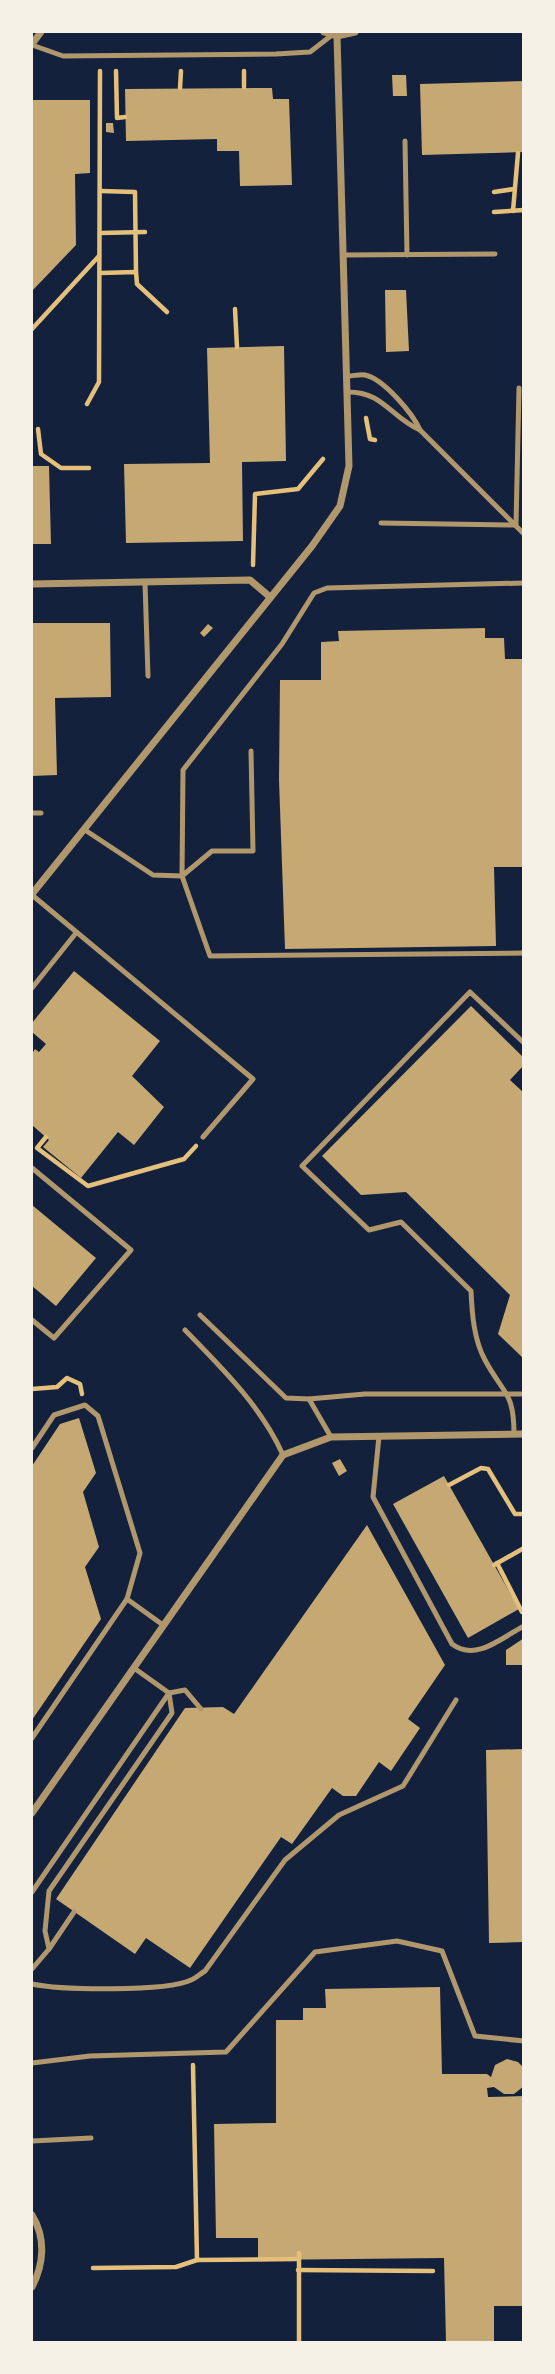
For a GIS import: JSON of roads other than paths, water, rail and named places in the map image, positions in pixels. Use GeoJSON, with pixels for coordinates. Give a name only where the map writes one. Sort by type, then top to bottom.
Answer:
{"type":"FeatureCollection","features":[{"type":"Feature","properties":{"kind":"street"},"geometry":{"type":"LineString","coordinates":[[32,44],[41,32]]}},
{"type":"Feature","properties":{"kind":"street"},"geometry":{"type":"LineString","coordinates":[[32,895],[340,506],[349,466],[348,376],[331,34],[355,32]]}},
{"type":"Feature","properties":{"kind":"street"},"geometry":{"type":"LineString","coordinates":[[32,584],[250,580],[270,597]]}},
{"type":"Feature","properties":{"kind":"street"},"geometry":{"type":"LineString","coordinates":[[32,1813],[283,1455],[331,1437],[523,1434]]}},
{"type":"Feature","properties":{"kind":"street"},"geometry":{"type":"LineString","coordinates":[[32,2215],[43,2247],[37,2277],[32,2287]]}},
{"type":"Feature","properties":{"kind":"lane"},"geometry":{"type":"LineString","coordinates":[[32,44],[63,56],[276,54],[310,52],[331,34]]}},
{"type":"Feature","properties":{"kind":"lane"},"geometry":{"type":"LineString","coordinates":[[405,141],[407,255]]}},
{"type":"Feature","properties":{"kind":"lane"},"geometry":{"type":"LineString","coordinates":[[342,255],[495,254]]}},
{"type":"Feature","properties":{"kind":"lane"},"geometry":{"type":"LineString","coordinates":[[348,376],[366,375],[380,384],[414,416],[420,430]]}},
{"type":"Feature","properties":{"kind":"lane"},"geometry":{"type":"LineString","coordinates":[[516,525],[519,388]]}},
{"type":"Feature","properties":{"kind":"lane"},"geometry":{"type":"LineString","coordinates":[[348,392],[371,394],[405,423],[420,430],[523,534]]}},
{"type":"Feature","properties":{"kind":"lane"},"geometry":{"type":"LineString","coordinates":[[381,523],[516,525]]}},
{"type":"Feature","properties":{"kind":"lane"},"geometry":{"type":"LineString","coordinates":[[145,583],[148,676]]}},
{"type":"Feature","properties":{"kind":"lane"},"geometry":{"type":"LineString","coordinates":[[523,583],[327,588],[314,593],[282,644],[183,770],[182,876],[210,956],[523,953]]}},
{"type":"Feature","properties":{"kind":"lane"},"geometry":{"type":"LineString","coordinates":[[85,830],[153,875],[182,876],[212,851],[253,851],[251,751]]}},
{"type":"Feature","properties":{"kind":"lane"},"geometry":{"type":"LineString","coordinates":[[32,813],[40,813]]}},
{"type":"Feature","properties":{"kind":"lane"},"geometry":{"type":"LineString","coordinates":[[32,895],[253,1079],[203,1137]]}},
{"type":"Feature","properties":{"kind":"lane"},"geometry":{"type":"LineString","coordinates":[[32,988],[76,933]]}},
{"type":"Feature","properties":{"kind":"lane"},"geometry":{"type":"LineString","coordinates":[[514,1434],[513,1405],[484,1359],[473,1323],[471,1291],[401,1222],[369,1230],[302,1166],[470,992],[523,1043]]}},
{"type":"Feature","properties":{"kind":"lane"},"geometry":{"type":"LineString","coordinates":[[32,1168],[131,1250],[54,1338],[32,1320]]}},
{"type":"Feature","properties":{"kind":"lane"},"geometry":{"type":"LineString","coordinates":[[200,1315],[286,1398],[309,1399],[365,1394],[523,1394]]}},
{"type":"Feature","properties":{"kind":"lane"},"geometry":{"type":"LineString","coordinates":[[185,1330],[227,1373],[271,1428],[283,1455]]}},
{"type":"Feature","properties":{"kind":"lane"},"geometry":{"type":"LineString","coordinates":[[309,1399],[331,1437]]}},
{"type":"Feature","properties":{"kind":"lane"},"geometry":{"type":"LineString","coordinates":[[32,1448],[54,1415],[85,1405],[98,1416],[140,1553],[127,1599],[32,1738]]}},
{"type":"Feature","properties":{"kind":"lane"},"geometry":{"type":"LineString","coordinates":[[379,1436],[373,1497],[452,1644],[461,1651],[479,1651],[523,1626]]}},
{"type":"Feature","properties":{"kind":"lane"},"geometry":{"type":"LineString","coordinates":[[127,1599],[163,1625]]}},
{"type":"Feature","properties":{"kind":"lane"},"geometry":{"type":"LineString","coordinates":[[49,1949],[45,1931],[49,1891],[172,1713],[169,1693],[134,1668]]}},
{"type":"Feature","properties":{"kind":"lane"},"geometry":{"type":"LineString","coordinates":[[32,1892],[169,1693],[185,1690],[201,1709]]}},
{"type":"Feature","properties":{"kind":"lane"},"geometry":{"type":"LineString","coordinates":[[32,1984],[64,1988],[166,1986],[190,1981],[205,1971],[285,1860],[339,1815],[403,1786],[456,1700]]}},
{"type":"Feature","properties":{"kind":"lane"},"geometry":{"type":"LineString","coordinates":[[32,1969],[74,1912]]}},
{"type":"Feature","properties":{"kind":"lane"},"geometry":{"type":"LineString","coordinates":[[32,2063],[90,2056],[226,2052],[315,1952],[397,1941],[442,1951],[475,2036],[523,2041]]}},
{"type":"Feature","properties":{"kind":"lane"},"geometry":{"type":"LineString","coordinates":[[32,2141],[90,2138]]}}]}
